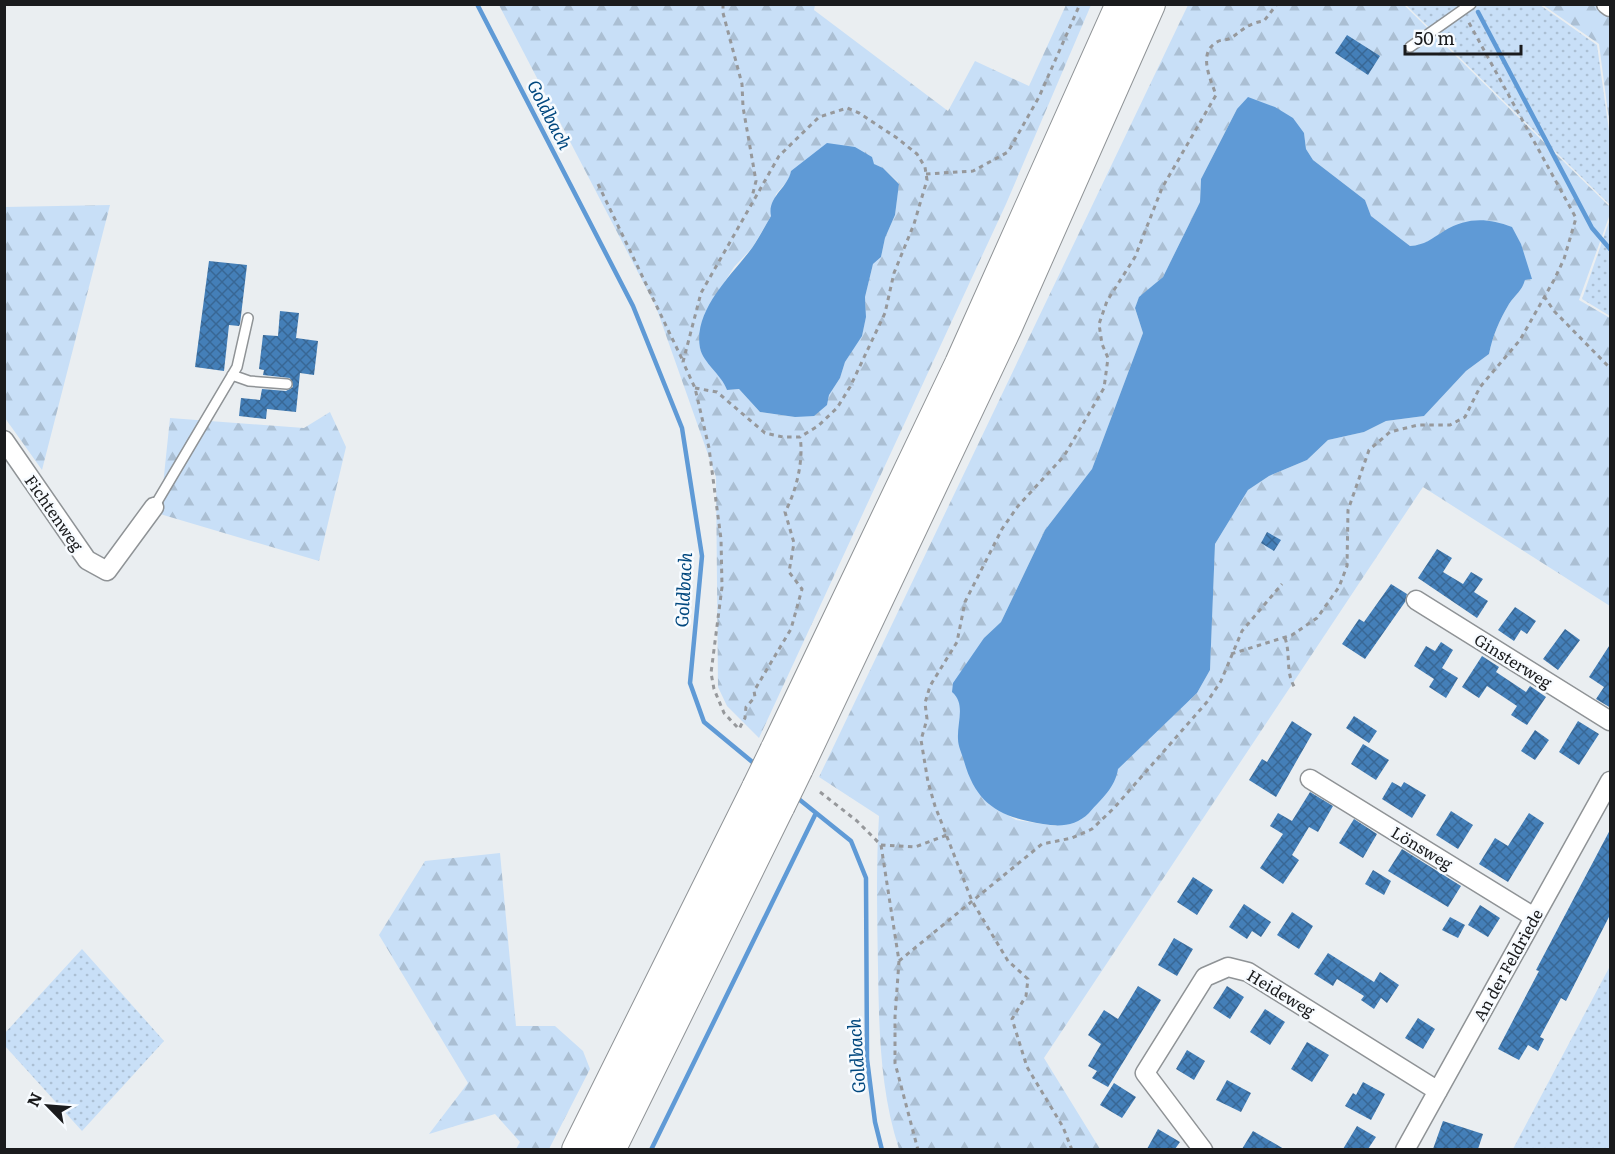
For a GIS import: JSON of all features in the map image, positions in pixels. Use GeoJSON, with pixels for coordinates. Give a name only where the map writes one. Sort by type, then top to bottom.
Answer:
{"type":"FeatureCollection","features":[{"type":"Feature","properties":{"kind":"highway"},"geometry":{"type":"LineString","coordinates":[[609,1149],[786,760],[1122,4]]}},
{"type":"Feature","properties":{"kind":"highway"},"geometry":{"type":"LineString","coordinates":[[786,760],[1005,329],[1149,4]]}},
{"type":"Feature","properties":{"kind":"highway"},"geometry":{"type":"LineString","coordinates":[[578,1149],[769,796]]}},
{"type":"Feature","properties":{"kind":"street"},"geometry":{"type":"LineString","coordinates":[[1606,4],[1611,7]]}},
{"type":"Feature","properties":{"kind":"street","name":"Fichtenweg"},"geometry":{"type":"LineString","coordinates":[[4,440],[87,560],[107,571],[154,507]]}},
{"type":"Feature","properties":{"kind":"street","name":"Ginsterweg"},"geometry":{"type":"LineString","coordinates":[[1416,600],[1611,721]]}},
{"type":"Feature","properties":{"kind":"street","name":"Lönsweg"},"geometry":{"type":"LineString","coordinates":[[1310,779],[1534,916]]}},
{"type":"Feature","properties":{"kind":"street","name":"An der Feldriede"},"geometry":{"type":"LineString","coordinates":[[1405,1149],[1611,781]]}},
{"type":"Feature","properties":{"kind":"street","name":"Heideweg"},"geometry":{"type":"LineString","coordinates":[[1203,1149],[1145,1073],[1206,977],[1228,967],[1248,972],[1438,1091]]}},
{"type":"Feature","properties":{"kind":"lane"},"geometry":{"type":"LineString","coordinates":[[1410,47],[1471,4]]}},
{"type":"Feature","properties":{"kind":"lane"},"geometry":{"type":"LineString","coordinates":[[154,507],[232,375],[248,318]]}},
{"type":"Feature","properties":{"kind":"lane"},"geometry":{"type":"LineString","coordinates":[[232,375],[249,381],[287,384]]}},
{"type":"Feature","properties":{"kind":"path"},"geometry":{"type":"LineString","coordinates":[[723,4],[723,13],[742,84],[743,107],[756,181],[751,201]]}},
{"type":"Feature","properties":{"kind":"path"},"geometry":{"type":"LineString","coordinates":[[926,174],[973,171],[1008,152],[1039,97],[1080,4]]}},
{"type":"Feature","properties":{"kind":"path"},"geometry":{"type":"LineString","coordinates":[[1072,1149],[1028,1067],[1012,1019],[1026,996],[1028,979],[1008,961],[972,901],[928,782],[921,740],[927,719],[925,703],[930,686],[957,642],[965,602],[1002,529],[1018,506],[1065,456],[1104,387],[1108,358],[1102,344],[1099,324],[1107,301],[1135,257],[1162,188],[1216,95],[1206,62],[1209,50],[1217,41],[1228,40],[1245,26],[1264,21],[1277,4]]}},
{"type":"Feature","properties":{"kind":"path"},"geometry":{"type":"LineString","coordinates":[[1231,654],[1285,638],[1317,618],[1339,587],[1347,566],[1348,510],[1369,450],[1390,432],[1418,425],[1450,425],[1465,417],[1480,387],[1520,340],[1564,259],[1576,218],[1461,11]]}},
{"type":"Feature","properties":{"kind":"path"},"geometry":{"type":"LineString","coordinates":[[683,362],[701,293],[751,201],[779,156],[795,138],[819,117],[847,108],[867,117],[917,154],[925,167],[926,174],[914,224],[894,273],[885,314],[837,408],[818,426],[800,437],[783,437],[765,433],[717,392],[694,388]]}},
{"type":"Feature","properties":{"kind":"path"},"geometry":{"type":"LineString","coordinates":[[598,184],[694,388],[709,448],[721,539],[722,587],[711,674],[714,689],[724,713],[739,729],[745,718],[746,707],[755,697],[754,691],[791,629],[802,589],[789,572],[795,543],[785,512],[793,496],[802,450],[800,437]]}},
{"type":"Feature","properties":{"kind":"path"},"geometry":{"type":"LineString","coordinates":[[1544,296],[1554,311],[1611,368]]}},
{"type":"Feature","properties":{"kind":"path"},"geometry":{"type":"LineString","coordinates":[[899,961],[1042,844],[1072,838],[1092,829],[1114,808],[1207,702],[1221,681],[1242,630],[1282,584]]}},
{"type":"Feature","properties":{"kind":"path"},"geometry":{"type":"LineString","coordinates":[[1285,638],[1290,656],[1289,678],[1295,688]]}},
{"type":"Feature","properties":{"kind":"path"},"geometry":{"type":"LineString","coordinates":[[820,792],[858,821],[881,845],[899,961],[895,1017],[895,1064],[918,1149]]}},
{"type":"Feature","properties":{"kind":"path"},"geometry":{"type":"LineString","coordinates":[[881,845],[915,847],[947,835]]}},
{"type":"Feature","properties":{"kind":"green space"},"geometry":{"type":"Polygon","coordinates":[[[499,5],[815,5],[814,10],[948,111],[975,61],[1029,86],[1066,5],[1091,5],[1006,204],[759,738],[727,706],[718,687],[716,477],[656,307],[499,5]],[[873,164],[791,171],[790,178],[776,194],[771,216],[752,248],[734,267],[708,308],[700,349],[724,382],[727,390],[739,389],[760,412],[795,417],[827,405],[829,395],[840,378],[845,362],[862,335],[866,317],[865,297],[873,264],[881,257],[885,238],[895,215],[899,183],[883,168],[873,164]]]}},
{"type":"Feature","properties":{"kind":"green space"},"geometry":{"type":"Polygon","coordinates":[[[1188,5],[1404,5],[1610,207],[1610,214],[1579,300],[1610,318],[1610,606],[1423,487],[1044,1058],[1100,1149],[899,1149],[884,1082],[880,1037],[877,911],[879,816],[819,777],[1188,5]],[[1237,109],[1201,179],[1200,202],[1163,277],[1139,298],[1135,308],[1143,333],[1092,469],[1045,530],[1001,622],[984,638],[958,697],[987,803],[1016,820],[1056,826],[1197,693],[1210,670],[1215,544],[1248,490],[1269,476],[1307,460],[1328,440],[1364,432],[1386,421],[1424,416],[1466,371],[1489,354],[1494,334],[1505,310],[1525,280],[1531,279],[1444,231],[1424,245],[1410,246],[1371,216],[1365,200],[1313,160],[1306,149],[1304,133],[1237,109]]]}},
{"type":"Feature","properties":{"kind":"green space"},"geometry":{"type":"Polygon","coordinates":[[[1406,5],[1540,5],[1597,45],[1610,138],[1610,205],[1406,5]]]}},
{"type":"Feature","properties":{"kind":"green space"},"geometry":{"type":"Polygon","coordinates":[[[1543,5],[1610,5],[1610,128],[1599,44],[1543,5]]]}},
{"type":"Feature","properties":{"kind":"green space"},"geometry":{"type":"Polygon","coordinates":[[[110,205],[42,470],[5,418],[5,207],[110,205]]]}},
{"type":"Feature","properties":{"kind":"green space"},"geometry":{"type":"Polygon","coordinates":[[[1610,219],[1610,316],[1582,299],[1610,219]]]}},
{"type":"Feature","properties":{"kind":"green space"},"geometry":{"type":"Polygon","coordinates":[[[330,412],[346,447],[319,561],[160,514],[170,418],[304,428],[330,412]]]}},
{"type":"Feature","properties":{"kind":"green space"},"geometry":{"type":"Polygon","coordinates":[[[500,853],[516,1026],[555,1026],[583,1051],[590,1069],[549,1149],[516,1149],[520,1142],[495,1114],[429,1134],[468,1083],[379,935],[425,861],[500,853]]]}},
{"type":"Feature","properties":{"kind":"green space"},"geometry":{"type":"Polygon","coordinates":[[[82,949],[164,1041],[82,1131],[5,1046],[4,1034],[82,949]]]}},
{"type":"Feature","properties":{"kind":"green space"},"geometry":{"type":"Polygon","coordinates":[[[1610,966],[1610,1149],[1513,1149],[1610,966]]]}},
{"type":"Feature","properties":{"kind":"water"},"geometry":{"type":"Polygon","coordinates":[[[1248,97],[1275,107],[1293,118],[1304,133],[1306,149],[1313,160],[1365,200],[1371,216],[1410,246],[1424,243],[1453,226],[1469,221],[1503,224],[1512,227],[1521,244],[1532,279],[1525,280],[1502,316],[1489,354],[1466,371],[1424,416],[1386,421],[1364,432],[1328,440],[1307,460],[1269,476],[1248,490],[1215,544],[1210,670],[1197,693],[1118,769],[1111,787],[1079,821],[1056,825],[1014,817],[992,806],[983,798],[969,776],[958,742],[960,708],[952,692],[953,683],[984,638],[1001,622],[1045,530],[1092,469],[1143,333],[1135,308],[1139,297],[1163,277],[1200,202],[1201,179],[1237,109],[1248,97]]]}},
{"type":"Feature","properties":{"kind":"water"},"geometry":{"type":"Polygon","coordinates":[[[827,143],[855,147],[872,157],[874,164],[883,168],[899,184],[895,215],[885,238],[881,257],[873,264],[865,297],[866,317],[862,336],[845,362],[840,378],[829,395],[827,405],[814,416],[795,417],[760,412],[739,389],[727,390],[705,359],[700,348],[699,334],[702,320],[716,294],[760,236],[771,216],[772,203],[786,183],[791,171],[827,143]]]}},
{"type":"Feature","properties":{"kind":"building"},"geometry":{"type":"Polygon","coordinates":[[[1347,35],[1380,56],[1368,75],[1335,53],[1347,35]]]}},
{"type":"Feature","properties":{"kind":"building"},"geometry":{"type":"Polygon","coordinates":[[[209,261],[247,265],[240,324],[239,326],[229,325],[224,371],[195,367],[209,261]]]}},
{"type":"Feature","properties":{"kind":"building"},"geometry":{"type":"Polygon","coordinates":[[[280,311],[299,313],[296,338],[318,341],[314,375],[300,373],[296,412],[267,409],[266,419],[239,416],[241,398],[260,400],[262,389],[286,391],[293,387],[290,378],[263,375],[264,370],[259,369],[263,335],[278,336],[280,311]]]}},
{"type":"Feature","properties":{"kind":"building"},"geometry":{"type":"Polygon","coordinates":[[[1267,532],[1281,540],[1274,551],[1261,543],[1267,532]]]}},
{"type":"Feature","properties":{"kind":"building"},"geometry":{"type":"Polygon","coordinates":[[[1437,549],[1452,558],[1443,572],[1463,584],[1471,572],[1483,579],[1474,592],[1488,601],[1477,618],[1418,578],[1437,549]]]}},
{"type":"Feature","properties":{"kind":"building"},"geometry":{"type":"Polygon","coordinates":[[[1391,584],[1407,594],[1405,602],[1365,659],[1342,644],[1359,619],[1364,622],[1391,584]]]}},
{"type":"Feature","properties":{"kind":"building"},"geometry":{"type":"Polygon","coordinates":[[[1515,607],[1536,621],[1527,634],[1521,630],[1514,641],[1498,630],[1515,607]]]}},
{"type":"Feature","properties":{"kind":"building"},"geometry":{"type":"Polygon","coordinates":[[[1565,629],[1580,640],[1558,670],[1543,659],[1565,629]]]}},
{"type":"Feature","properties":{"kind":"building"},"geometry":{"type":"Polygon","coordinates":[[[1441,642],[1453,650],[1442,668],[1458,678],[1446,698],[1429,687],[1434,679],[1414,666],[1426,646],[1435,651],[1441,642]]]}},
{"type":"Feature","properties":{"kind":"building"},"geometry":{"type":"Polygon","coordinates":[[[1611,643],[1611,708],[1596,699],[1604,687],[1589,677],[1611,643]]]}},
{"type":"Feature","properties":{"kind":"building"},"geometry":{"type":"Polygon","coordinates":[[[1482,656],[1499,667],[1496,672],[1526,692],[1530,686],[1546,697],[1527,725],[1511,715],[1517,706],[1487,686],[1479,698],[1462,687],[1482,656]]]}},
{"type":"Feature","properties":{"kind":"building"},"geometry":{"type":"Polygon","coordinates":[[[1354,716],[1377,731],[1369,743],[1346,728],[1354,716]]]}},
{"type":"Feature","properties":{"kind":"building"},"geometry":{"type":"Polygon","coordinates":[[[1292,721],[1312,734],[1276,797],[1249,780],[1262,759],[1267,762],[1292,721]]]}},
{"type":"Feature","properties":{"kind":"building"},"geometry":{"type":"Polygon","coordinates":[[[1578,721],[1599,734],[1579,765],[1559,752],[1578,721]]]}},
{"type":"Feature","properties":{"kind":"building"},"geometry":{"type":"Polygon","coordinates":[[[1535,730],[1549,740],[1535,760],[1521,751],[1535,730]]]}},
{"type":"Feature","properties":{"kind":"building"},"geometry":{"type":"Polygon","coordinates":[[[1363,744],[1389,760],[1376,780],[1351,764],[1363,744]]]}},
{"type":"Feature","properties":{"kind":"building"},"geometry":{"type":"Polygon","coordinates":[[[1392,782],[1401,787],[1404,782],[1426,795],[1412,818],[1382,799],[1392,782]]]}},
{"type":"Feature","properties":{"kind":"building"},"geometry":{"type":"Polygon","coordinates":[[[1310,792],[1333,806],[1318,832],[1309,827],[1292,855],[1299,860],[1283,884],[1260,868],[1283,834],[1270,826],[1278,813],[1292,821],[1310,792]]]}},
{"type":"Feature","properties":{"kind":"building"},"geometry":{"type":"Polygon","coordinates":[[[1451,811],[1473,825],[1458,849],[1436,835],[1451,811]]]}},
{"type":"Feature","properties":{"kind":"building"},"geometry":{"type":"Polygon","coordinates":[[[1529,813],[1544,823],[1508,882],[1479,864],[1495,838],[1508,846],[1529,813]]]}},
{"type":"Feature","properties":{"kind":"building"},"geometry":{"type":"Polygon","coordinates":[[[1354,819],[1377,834],[1363,858],[1339,843],[1354,819]]]}},
{"type":"Feature","properties":{"kind":"building"},"geometry":{"type":"Polygon","coordinates":[[[1611,828],[1611,913],[1566,1001],[1561,998],[1540,1037],[1544,1039],[1538,1051],[1528,1045],[1519,1060],[1498,1049],[1539,971],[1536,970],[1611,828]]]}},
{"type":"Feature","properties":{"kind":"building"},"geometry":{"type":"Polygon","coordinates":[[[1402,849],[1461,886],[1448,907],[1388,871],[1402,849]]]}},
{"type":"Feature","properties":{"kind":"building"},"geometry":{"type":"Polygon","coordinates":[[[1373,870],[1391,881],[1384,895],[1365,884],[1373,870]]]}},
{"type":"Feature","properties":{"kind":"building"},"geometry":{"type":"Polygon","coordinates":[[[1193,877],[1213,890],[1197,915],[1177,902],[1193,877]]]}},
{"type":"Feature","properties":{"kind":"building"},"geometry":{"type":"Polygon","coordinates":[[[1244,904],[1271,922],[1261,937],[1252,931],[1247,939],[1229,927],[1244,904]]]}},
{"type":"Feature","properties":{"kind":"building"},"geometry":{"type":"Polygon","coordinates":[[[1480,905],[1500,918],[1488,937],[1468,925],[1480,905]]]}},
{"type":"Feature","properties":{"kind":"building"},"geometry":{"type":"Polygon","coordinates":[[[1292,912],[1313,926],[1299,949],[1277,935],[1292,912]]]}},
{"type":"Feature","properties":{"kind":"building"},"geometry":{"type":"Polygon","coordinates":[[[1450,917],[1465,925],[1458,938],[1442,930],[1450,917]]]}},
{"type":"Feature","properties":{"kind":"building"},"geometry":{"type":"Polygon","coordinates":[[[1174,938],[1193,949],[1177,976],[1158,965],[1174,938]]]}},
{"type":"Feature","properties":{"kind":"building"},"geometry":{"type":"Polygon","coordinates":[[[1328,953],[1374,982],[1380,972],[1399,985],[1387,1003],[1381,998],[1374,1009],[1361,1000],[1364,996],[1337,979],[1333,986],[1314,974],[1328,953]]]}},
{"type":"Feature","properties":{"kind":"building"},"geometry":{"type":"Polygon","coordinates":[[[1138,986],[1161,1000],[1108,1087],[1092,1078],[1097,1071],[1088,1066],[1101,1044],[1088,1035],[1104,1010],[1118,1019],[1138,986]]]}},
{"type":"Feature","properties":{"kind":"building"},"geometry":{"type":"Polygon","coordinates":[[[1227,986],[1244,997],[1230,1019],[1213,1008],[1227,986]]]}},
{"type":"Feature","properties":{"kind":"building"},"geometry":{"type":"Polygon","coordinates":[[[1265,1009],[1285,1022],[1270,1045],[1250,1032],[1265,1009]]]}},
{"type":"Feature","properties":{"kind":"building"},"geometry":{"type":"Polygon","coordinates":[[[1418,1018],[1435,1029],[1423,1049],[1405,1038],[1418,1018]]]}},
{"type":"Feature","properties":{"kind":"building"},"geometry":{"type":"Polygon","coordinates":[[[1307,1042],[1329,1055],[1312,1082],[1291,1069],[1307,1042]]]}},
{"type":"Feature","properties":{"kind":"building"},"geometry":{"type":"Polygon","coordinates":[[[1187,1050],[1205,1061],[1194,1080],[1176,1069],[1187,1050]]]}},
{"type":"Feature","properties":{"kind":"building"},"geometry":{"type":"Polygon","coordinates":[[[1227,1080],[1251,1093],[1241,1112],[1216,1100],[1227,1080]]]}},
{"type":"Feature","properties":{"kind":"building"},"geometry":{"type":"Polygon","coordinates":[[[1363,1082],[1385,1094],[1371,1120],[1345,1106],[1353,1093],[1356,1095],[1363,1082]]]}},
{"type":"Feature","properties":{"kind":"building"},"geometry":{"type":"Polygon","coordinates":[[[1114,1083],[1136,1097],[1122,1118],[1100,1105],[1114,1083]]]}},
{"type":"Feature","properties":{"kind":"building"},"geometry":{"type":"Polygon","coordinates":[[[1443,1121],[1483,1134],[1478,1149],[1433,1149],[1443,1121]]]}},
{"type":"Feature","properties":{"kind":"building"},"geometry":{"type":"Polygon","coordinates":[[[1357,1126],[1376,1137],[1368,1149],[1343,1149],[1357,1126]]]}},
{"type":"Feature","properties":{"kind":"building"},"geometry":{"type":"Polygon","coordinates":[[[1158,1129],[1180,1142],[1175,1149],[1147,1149],[1158,1129]]]}},
{"type":"Feature","properties":{"kind":"building"},"geometry":{"type":"Polygon","coordinates":[[[1253,1131],[1284,1149],[1242,1149],[1253,1131]]]}},
{"type":"Feature","properties":{"kind":"waterway","name":"Goldbach"},"geometry":{"type":"LineString","coordinates":[[477,4],[633,306],[682,428],[702,556],[690,683],[704,722],[756,765]]}},
{"type":"Feature","properties":{"kind":"waterway"},"geometry":{"type":"LineString","coordinates":[[1478,12],[1592,228],[1610,249]]}},
{"type":"Feature","properties":{"kind":"waterway","name":"Goldbach"},"geometry":{"type":"LineString","coordinates":[[795,796],[851,841],[866,878],[867,1059],[875,1122],[882,1150]]}},
{"type":"Feature","properties":{"kind":"waterway"},"geometry":{"type":"LineString","coordinates":[[651,1150],[816,813]]}}]}
